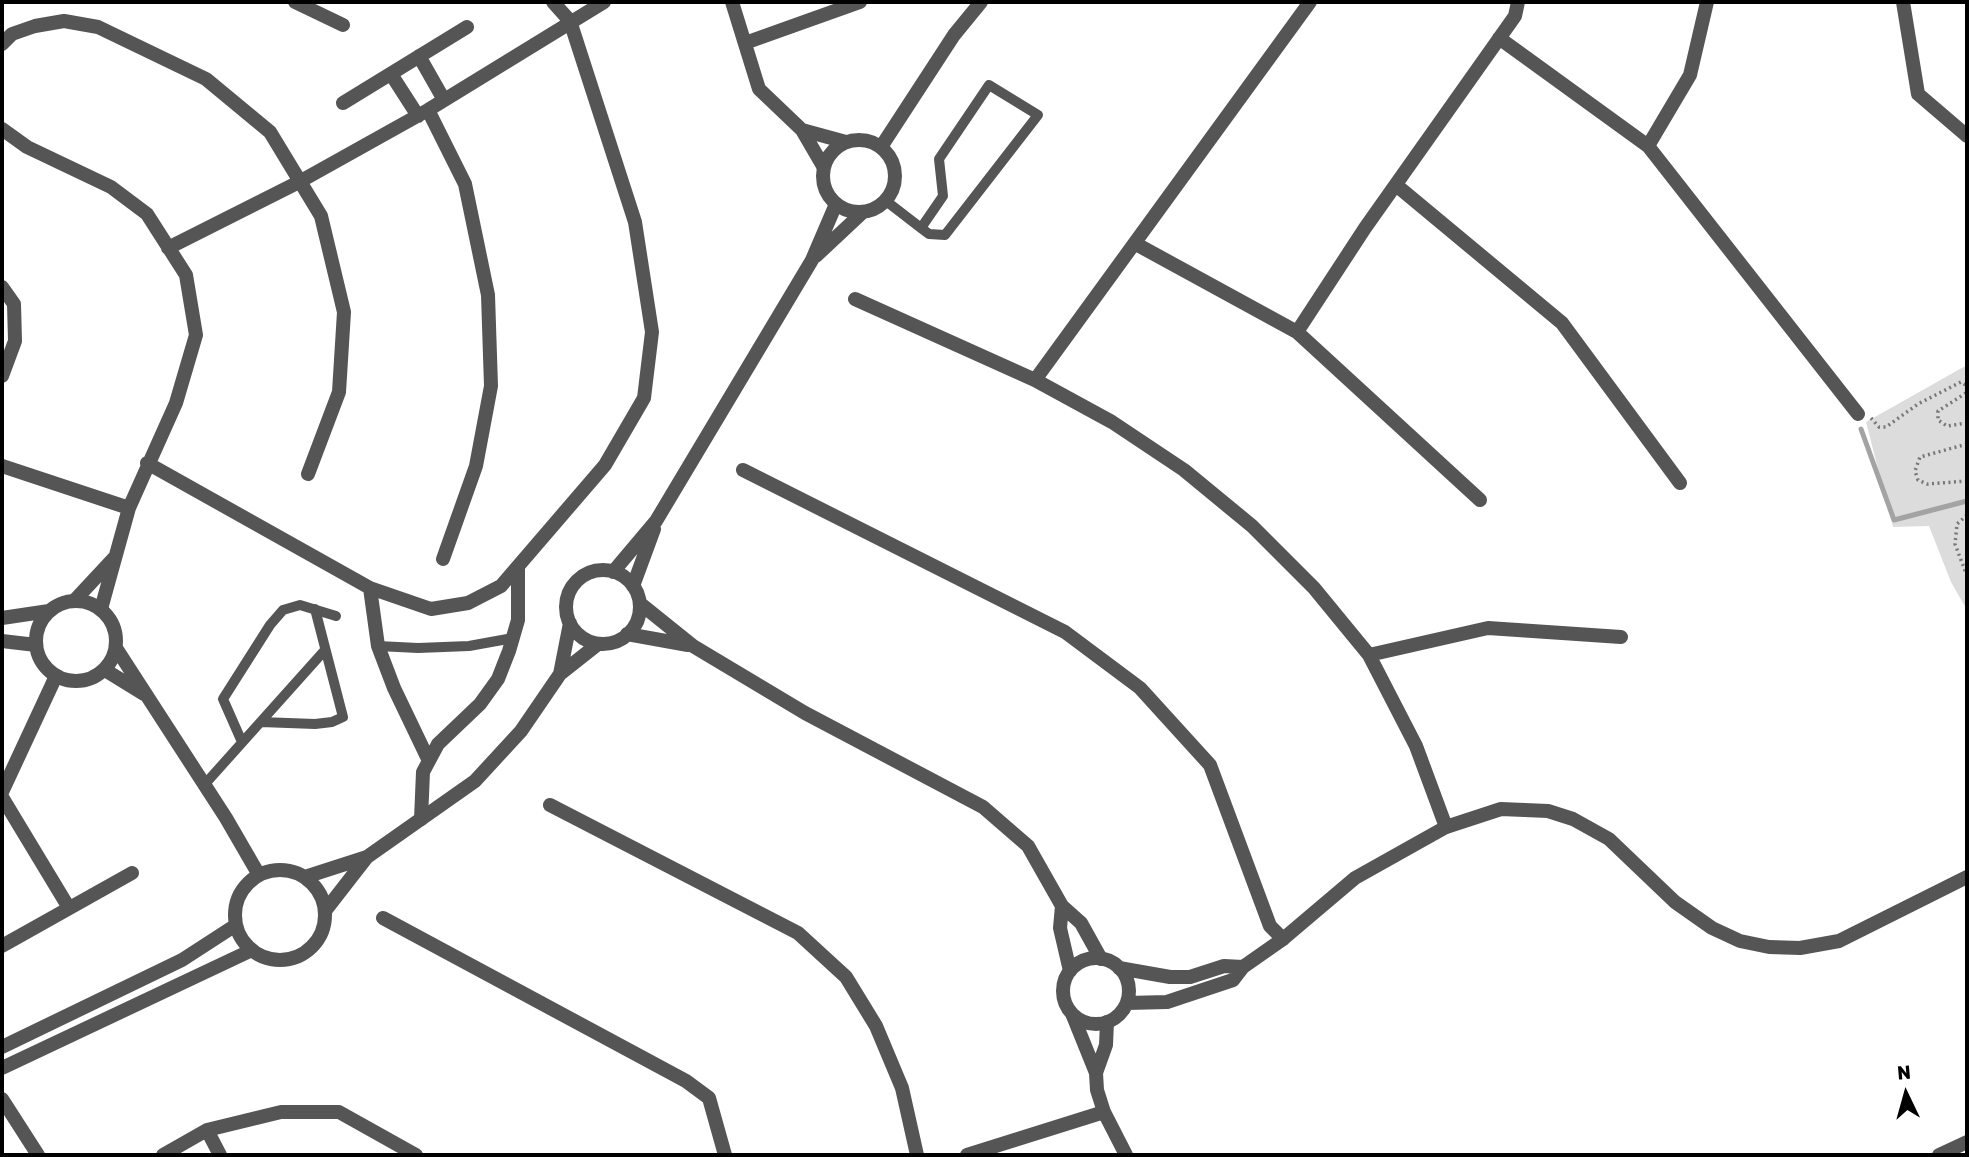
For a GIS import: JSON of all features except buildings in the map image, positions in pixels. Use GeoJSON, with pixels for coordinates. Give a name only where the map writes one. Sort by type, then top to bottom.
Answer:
{"type":"FeatureCollection","features":[{"type":"Feature","properties":{"kind":"street"},"geometry":{"type":"LineString","coordinates":[[295,2],[343,25]]}},
{"type":"Feature","properties":{"kind":"street"},"geometry":{"type":"LineString","coordinates":[[147,463],[370,588],[431,609],[468,603],[501,586],[606,465],[644,398],[652,332],[635,222],[570,22],[553,2]]}},
{"type":"Feature","properties":{"kind":"street"},"geometry":{"type":"LineString","coordinates":[[168,248],[299,182],[423,113],[604,2]]}},
{"type":"Feature","properties":{"kind":"street"},"geometry":{"type":"LineString","coordinates":[[732,2],[759,89],[802,130],[823,166],[826,191],[836,204],[853,212],[863,212]]}},
{"type":"Feature","properties":{"kind":"street"},"geometry":{"type":"LineString","coordinates":[[745,43],[860,2]]}},
{"type":"Feature","properties":{"kind":"street"},"geometry":{"type":"LineString","coordinates":[[881,147],[954,35],[981,2]]}},
{"type":"Feature","properties":{"kind":"street"},"geometry":{"type":"LineString","coordinates":[[1035,380],[1310,2]]}},
{"type":"Feature","properties":{"kind":"street"},"geometry":{"type":"LineString","coordinates":[[1297,332],[1515,16],[1518,2]]}},
{"type":"Feature","properties":{"kind":"street"},"geometry":{"type":"LineString","coordinates":[[1647,146],[1690,75],[1707,2]]}},
{"type":"Feature","properties":{"kind":"street"},"geometry":{"type":"LineString","coordinates":[[1903,2],[1918,94],[1967,136]]}},
{"type":"Feature","properties":{"kind":"street"},"geometry":{"type":"LineString","coordinates":[[2,44],[12,34],[45,24],[64,21],[98,27],[206,79],[270,132],[321,216],[344,312],[339,392],[308,474]]}},
{"type":"Feature","properties":{"kind":"street"},"geometry":{"type":"LineString","coordinates":[[343,103],[467,27]]}},
{"type":"Feature","properties":{"kind":"street"},"geometry":{"type":"LineString","coordinates":[[1499,38],[1647,146],[1858,414]]}},
{"type":"Feature","properties":{"kind":"street"},"geometry":{"type":"LineString","coordinates":[[419,57],[444,100]]}},
{"type":"Feature","properties":{"kind":"street"},"geometry":{"type":"LineString","coordinates":[[391,74],[423,113],[465,184],[489,308],[491,386],[476,466],[443,559]]}},
{"type":"Feature","properties":{"kind":"street"},"geometry":{"type":"LineString","coordinates":[[2,129],[27,146],[111,187],[147,214],[186,275],[196,335],[176,403],[129,508],[101,610]]}},
{"type":"Feature","properties":{"kind":"street"},"geometry":{"type":"LineString","coordinates":[[802,130],[846,142],[870,141],[881,147],[894,167],[895,180],[886,201],[863,212],[812,260]]}},
{"type":"Feature","properties":{"kind":"street"},"geometry":{"type":"LineString","coordinates":[[823,166],[836,149],[846,142]]}},
{"type":"Feature","properties":{"kind":"street"},"geometry":{"type":"LineString","coordinates":[[1396,185],[1562,323],[1680,483]]}},
{"type":"Feature","properties":{"kind":"street"},"geometry":{"type":"LineString","coordinates":[[613,572],[656,521],[812,260],[836,204]]}},
{"type":"Feature","properties":{"kind":"street"},"geometry":{"type":"LineString","coordinates":[[1136,244],[1297,332],[1480,500]]}},
{"type":"Feature","properties":{"kind":"street"},"geometry":{"type":"LineString","coordinates":[[2,287],[14,304],[15,341],[2,376]]}},
{"type":"Feature","properties":{"kind":"street"},"geometry":{"type":"LineString","coordinates":[[855,299],[1035,380],[1112,422],[1174,463],[1252,526],[1314,588],[1369,655],[1416,746],[1446,827]]}},
{"type":"Feature","properties":{"kind":"street"},"geometry":{"type":"LineString","coordinates":[[2,466],[129,508]]}},
{"type":"Feature","properties":{"kind":"street"},"geometry":{"type":"LineString","coordinates":[[743,470],[1065,632],[1140,688],[1210,765],[1270,926],[1283,939]]}},
{"type":"Feature","properties":{"kind":"street"},"geometry":{"type":"LineString","coordinates":[[633,586],[656,521]]}},
{"type":"Feature","properties":{"kind":"street"},"geometry":{"type":"LineString","coordinates":[[75,601],[116,556]]}},
{"type":"Feature","properties":{"kind":"street"},"geometry":{"type":"LineString","coordinates":[[421,819],[420,786],[438,744],[480,704],[498,678],[513,638],[519,606],[517,567]]}},
{"type":"Feature","properties":{"kind":"street"},"geometry":{"type":"LineString","coordinates":[[560,674],[570,623],[567,600],[571,589],[589,573],[613,572],[633,586],[642,605],[693,646],[805,713],[983,807],[1028,846],[1062,906],[1081,923],[1101,959]]}},
{"type":"Feature","properties":{"kind":"street"},"geometry":{"type":"LineString","coordinates":[[370,588],[378,646],[394,688],[429,761]]}},
{"type":"Feature","properties":{"kind":"street"},"geometry":{"type":"LineString","coordinates":[[2,618],[49,611],[61,604],[75,601],[101,610],[116,633],[116,648],[105,670],[86,680],[76,681],[56,676],[39,657],[36,645],[37,633],[49,611]]}},
{"type":"Feature","properties":{"kind":"street"},"geometry":{"type":"LineString","coordinates":[[570,623],[577,633],[598,644],[613,643],[636,624],[642,605]]}},
{"type":"Feature","properties":{"kind":"street"},"geometry":{"type":"LineString","coordinates":[[1369,655],[1488,628],[1621,637]]}},
{"type":"Feature","properties":{"kind":"street"},"geometry":{"type":"LineString","coordinates":[[627,634],[693,646]]}},
{"type":"Feature","properties":{"kind":"street"},"geometry":{"type":"LineString","coordinates":[[2,641],[36,645]]}},
{"type":"Feature","properties":{"kind":"street"},"geometry":{"type":"LineString","coordinates":[[325,911],[367,857],[475,780],[520,731],[560,674],[598,644]]}},
{"type":"Feature","properties":{"kind":"street"},"geometry":{"type":"LineString","coordinates":[[116,648],[205,784],[259,875]]}},
{"type":"Feature","properties":{"kind":"street"},"geometry":{"type":"LineString","coordinates":[[105,670],[148,696]]}},
{"type":"Feature","properties":{"kind":"street"},"geometry":{"type":"LineString","coordinates":[[56,676],[2,795],[69,908]]}},
{"type":"Feature","properties":{"kind":"street"},"geometry":{"type":"LineString","coordinates":[[550,805],[798,933],[846,977],[876,1026],[902,1088],[918,1155]]}},
{"type":"Feature","properties":{"kind":"street"},"geometry":{"type":"LineString","coordinates":[[1127,1003],[1167,1002],[1233,980],[1242,967],[1283,939],[1355,878],[1446,827],[1501,810],[1548,811],[1573,819],[1609,839],[1675,902],[1712,928],[1740,941],[1769,947],[1800,948],[1839,941],[1967,877]]}},
{"type":"Feature","properties":{"kind":"street"},"geometry":{"type":"LineString","coordinates":[[305,877],[367,857]]}},
{"type":"Feature","properties":{"kind":"street"},"geometry":{"type":"LineString","coordinates":[[282,870],[305,877],[315,886],[325,911],[324,926],[308,950],[280,960],[252,950],[236,925],[235,914],[242,891],[259,875],[282,870]]}},
{"type":"Feature","properties":{"kind":"street"},"geometry":{"type":"LineString","coordinates":[[2,946],[132,873]]}},
{"type":"Feature","properties":{"kind":"street"},"geometry":{"type":"LineString","coordinates":[[1062,906],[1060,928],[1070,971],[1063,994],[1066,1006],[1073,1016],[1096,1073],[1097,1090],[1104,1112],[1126,1155]]}},
{"type":"Feature","properties":{"kind":"street"},"geometry":{"type":"LineString","coordinates":[[383,918],[686,1081],[709,1098],[725,1155]]}},
{"type":"Feature","properties":{"kind":"street"},"geometry":{"type":"LineString","coordinates":[[2,1047],[181,960],[236,925]]}},
{"type":"Feature","properties":{"kind":"street"},"geometry":{"type":"LineString","coordinates":[[2,1068],[252,950]]}},
{"type":"Feature","properties":{"kind":"street"},"geometry":{"type":"LineString","coordinates":[[1070,971],[1084,961],[1101,959],[1119,968],[1170,977],[1190,977],[1224,967],[1242,967]]}},
{"type":"Feature","properties":{"kind":"street"},"geometry":{"type":"LineString","coordinates":[[1073,1016],[1096,1025],[1119,1015],[1127,1003],[1129,991],[1119,968]]}},
{"type":"Feature","properties":{"kind":"street"},"geometry":{"type":"LineString","coordinates":[[1096,1073],[1106,1045],[1107,1022]]}},
{"type":"Feature","properties":{"kind":"street"},"geometry":{"type":"LineString","coordinates":[[2,1099],[38,1155]]}},
{"type":"Feature","properties":{"kind":"street"},"geometry":{"type":"LineString","coordinates":[[163,1155],[207,1130],[281,1112],[339,1112],[416,1155]]}},
{"type":"Feature","properties":{"kind":"street"},"geometry":{"type":"LineString","coordinates":[[967,1155],[1104,1112]]}},
{"type":"Feature","properties":{"kind":"street"},"geometry":{"type":"LineString","coordinates":[[207,1130],[220,1155]]}},
{"type":"Feature","properties":{"kind":"street"},"geometry":{"type":"LineString","coordinates":[[1940,1155],[1967,1142]]}},
{"type":"Feature","properties":{"kind":"lane"},"geometry":{"type":"LineString","coordinates":[[886,201],[921,228],[939,236],[950,232],[1038,115],[989,85],[939,159],[943,196],[921,228]]}},
{"type":"Feature","properties":{"kind":"lane"},"geometry":{"type":"LineString","coordinates":[[242,742],[223,699],[283,610],[300,605],[336,616]]}},
{"type":"Feature","properties":{"kind":"lane"},"geometry":{"type":"LineString","coordinates":[[261,722],[315,724],[332,722],[343,716],[315,609]]}},
{"type":"Feature","properties":{"kind":"lane"},"geometry":{"type":"LineString","coordinates":[[378,646],[457,647],[513,638]]}},
{"type":"Feature","properties":{"kind":"lane"},"geometry":{"type":"LineString","coordinates":[[205,784],[326,650]]}},
{"type":"Feature","properties":{"kind":"path"},"geometry":{"type":"LineString","coordinates":[[1858,414],[1870,418],[1879,427],[1886,427],[1918,404],[1961,382],[1967,386],[1966,393],[1938,411],[1937,415],[1943,426],[1967,423]]}},
{"type":"Feature","properties":{"kind":"path"},"geometry":{"type":"LineString","coordinates":[[1967,444],[1920,457],[1915,471],[1918,480],[1927,484],[1967,481]]}},
{"type":"Feature","properties":{"kind":"path"},"geometry":{"type":"LineString","coordinates":[[1967,515],[1960,518],[1955,539],[1967,576]]}},
{"type":"Feature","properties":{"kind":"shaded area"},"geometry":{"type":"Polygon","coordinates":[[[1967,365],[1967,610],[1951,582],[1929,526],[1893,527],[1866,422],[1967,365]]]}},
{"type":"Feature","properties":{"kind":"waterway"},"geometry":{"type":"LineString","coordinates":[[1861,429],[1894,520],[1967,501]]}}]}
